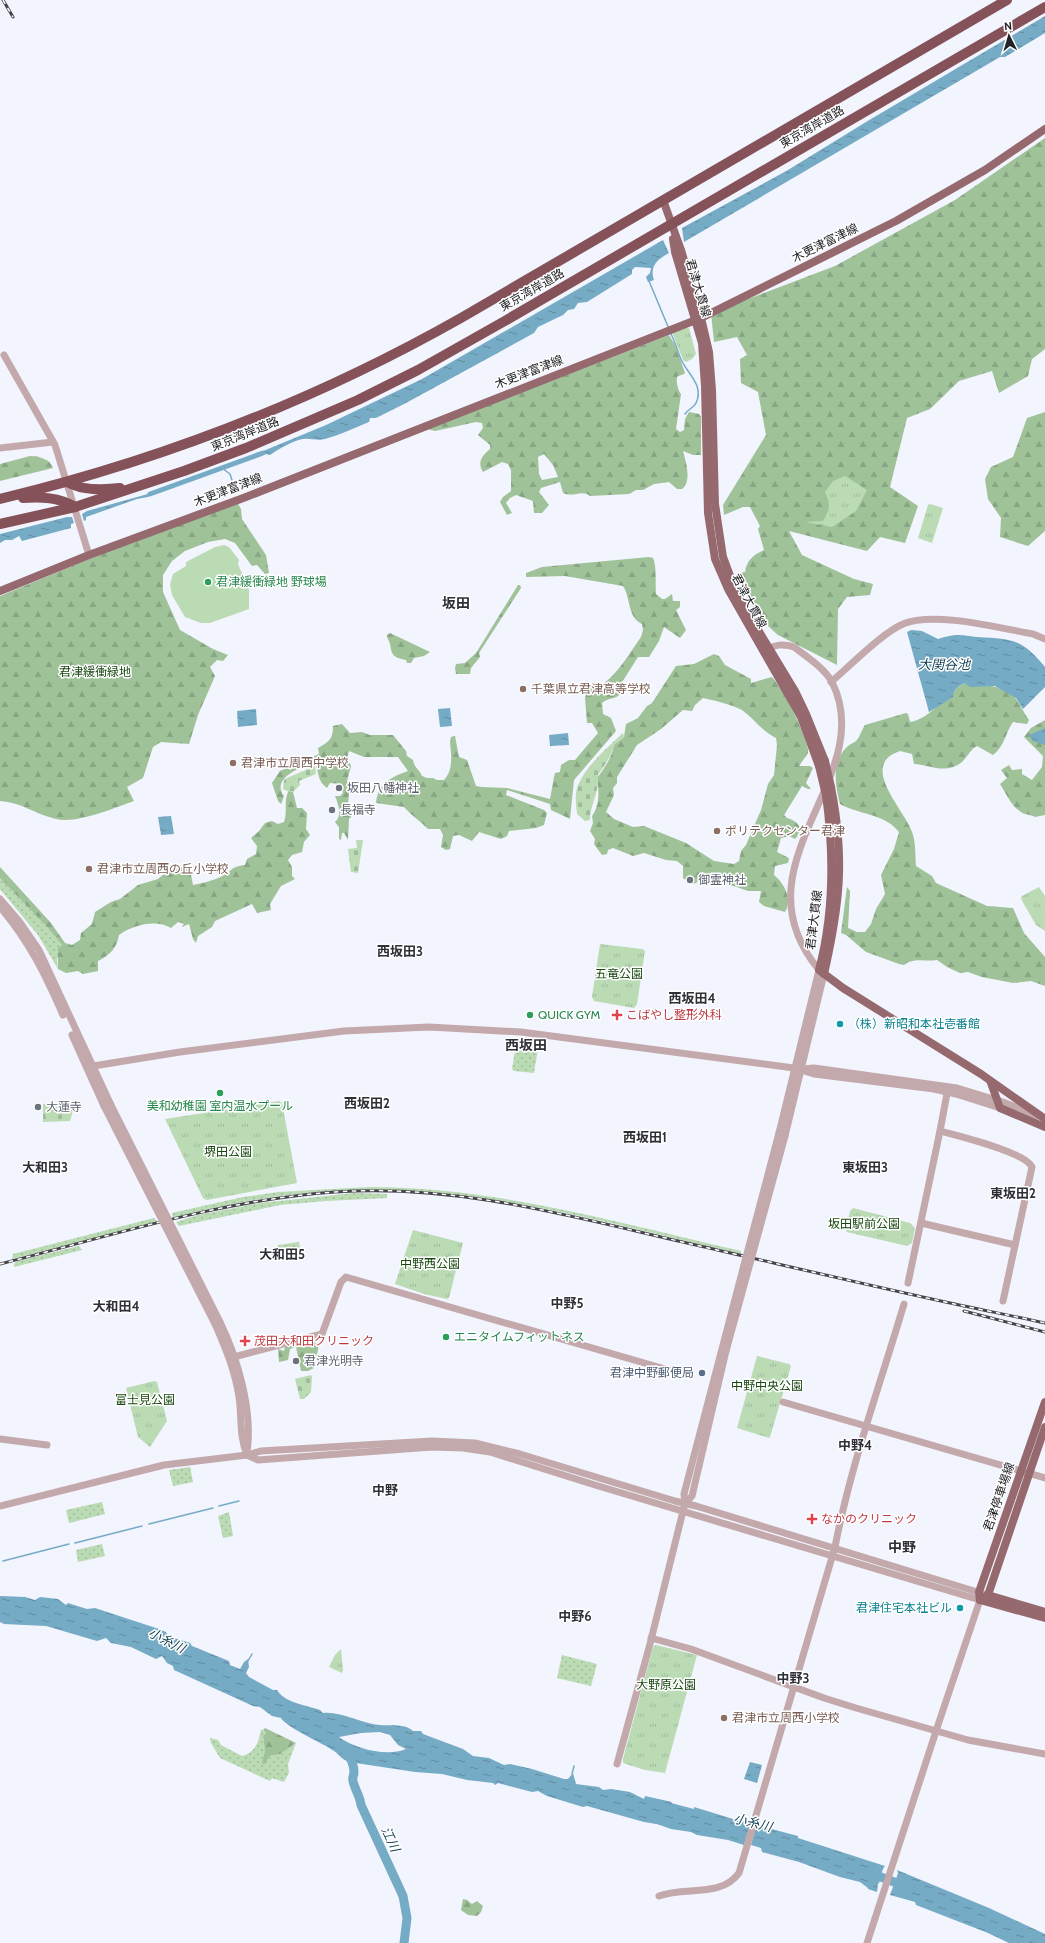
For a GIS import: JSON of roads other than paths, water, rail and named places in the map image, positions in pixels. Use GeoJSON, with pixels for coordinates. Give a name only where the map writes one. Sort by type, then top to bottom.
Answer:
{"type":"FeatureCollection","features":[{"type":"Feature","properties":{"kind":"highway","name":"東京湾岸道路"},"geometry":{"type":"LineString","coordinates":[[0,499],[67,482],[134,462],[217,433],[339,381],[428,337],[1007,0]]}},
{"type":"Feature","properties":{"kind":"highway","name":"東京湾岸道路"},"geometry":{"type":"LineString","coordinates":[[0,524],[76,510],[184,471],[308,423],[418,370],[672,230],[1045,7]]}},
{"type":"Feature","properties":{"kind":"highway"},"geometry":{"type":"LineString","coordinates":[[67,482],[83,488],[109,489],[184,471]]}},
{"type":"Feature","properties":{"kind":"highway"},"geometry":{"type":"LineString","coordinates":[[0,503],[41,497],[62,500],[76,510]]}},
{"type":"Feature","properties":{"kind":"main road","name":"木更津富津線"},"geometry":{"type":"LineString","coordinates":[[0,592],[89,555],[246,497],[698,319],[896,221],[984,170],[1045,129]]}},
{"type":"Feature","properties":{"kind":"main road","name":"君津大貫線"},"geometry":{"type":"LineString","coordinates":[[662,200],[698,319],[702,343],[704,361],[708,513],[713,550],[728,589],[806,714],[822,764],[831,786],[839,836],[840,876],[834,930],[822,972]]}},
{"type":"Feature","properties":{"kind":"main road","name":"君津大貫線"},"geometry":{"type":"LineString","coordinates":[[822,764],[830,842],[831,896],[822,972]]}},
{"type":"Feature","properties":{"kind":"main road"},"geometry":{"type":"LineString","coordinates":[[822,972],[988,1079],[1043,1119]]}},
{"type":"Feature","properties":{"kind":"main road"},"geometry":{"type":"LineString","coordinates":[[988,1079],[993,1086],[999,1104],[1045,1127]]}},
{"type":"Feature","properties":{"kind":"main road","name":"君津停車場線"},"geometry":{"type":"LineString","coordinates":[[982,1596],[1021,1471],[1045,1402]]}},
{"type":"Feature","properties":{"kind":"main road","name":"君津停車場線"},"geometry":{"type":"LineString","coordinates":[[982,1596],[1030,1473],[1045,1427]]}},
{"type":"Feature","properties":{"kind":"main road"},"geometry":{"type":"LineString","coordinates":[[982,1596],[1045,1612]]}},
{"type":"Feature","properties":{"kind":"main road"},"geometry":{"type":"LineString","coordinates":[[982,1596],[1045,1618]]}},
{"type":"Feature","properties":{"kind":"street"},"geometry":{"type":"LineString","coordinates":[[4,356],[53,442],[76,510],[89,555]]}},
{"type":"Feature","properties":{"kind":"street"},"geometry":{"type":"LineString","coordinates":[[0,448],[53,442]]}},
{"type":"Feature","properties":{"kind":"street"},"geometry":{"type":"LineString","coordinates":[[831,682],[890,632],[915,620],[945,620],[1028,633],[1045,639]]}},
{"type":"Feature","properties":{"kind":"street"},"geometry":{"type":"LineString","coordinates":[[617,1764],[685,1503],[692,1496],[724,1350],[782,1134],[822,972],[802,947],[799,940],[790,895],[791,879],[800,846],[835,760],[842,725],[840,710],[831,682],[824,673],[794,647],[784,644],[766,650]]}},
{"type":"Feature","properties":{"kind":"street"},"geometry":{"type":"LineString","coordinates":[[0,899],[19,921],[39,950],[90,1067]]}},
{"type":"Feature","properties":{"kind":"street"},"geometry":{"type":"LineString","coordinates":[[0,907],[21,932],[34,952],[107,1104],[218,1324],[232,1358],[245,1405],[248,1443],[247,1455]]}},
{"type":"Feature","properties":{"kind":"street"},"geometry":{"type":"LineString","coordinates":[[90,1067],[180,1052],[344,1031],[429,1027],[516,1031],[797,1069],[814,1074],[947,1089],[1043,1119]]}},
{"type":"Feature","properties":{"kind":"street"},"geometry":{"type":"LineString","coordinates":[[908,1283],[940,1131],[947,1089]]}},
{"type":"Feature","properties":{"kind":"street"},"geometry":{"type":"LineString","coordinates":[[940,1131],[974,1140],[1030,1162],[1032,1166],[1032,1172],[1003,1301]]}},
{"type":"Feature","properties":{"kind":"street"},"geometry":{"type":"LineString","coordinates":[[921,1223],[1015,1246]]}},
{"type":"Feature","properties":{"kind":"street"},"geometry":{"type":"LineString","coordinates":[[232,1358],[322,1334],[341,1282],[346,1277],[672,1371]]}},
{"type":"Feature","properties":{"kind":"street"},"geometry":{"type":"LineString","coordinates":[[659,1896],[677,1891],[722,1887],[735,1878],[743,1861],[835,1547],[845,1499],[904,1304]]}},
{"type":"Feature","properties":{"kind":"street"},"geometry":{"type":"LineString","coordinates":[[783,1402],[1045,1478]]}},
{"type":"Feature","properties":{"kind":"street"},"geometry":{"type":"LineString","coordinates":[[0,1439],[47,1445]]}},
{"type":"Feature","properties":{"kind":"street"},"geometry":{"type":"LineString","coordinates":[[0,1506],[164,1465],[247,1455],[261,1451],[432,1441],[475,1442],[835,1547],[982,1596]]}},
{"type":"Feature","properties":{"kind":"street"},"geometry":{"type":"LineString","coordinates":[[247,1455],[258,1460],[432,1447],[474,1449],[518,1460],[832,1555],[982,1596]]}},
{"type":"Feature","properties":{"kind":"street"},"geometry":{"type":"LineString","coordinates":[[867,1943],[982,1596]]}},
{"type":"Feature","properties":{"kind":"street"},"geometry":{"type":"LineString","coordinates":[[651,1638],[691,1649],[824,1698],[936,1731],[999,1747],[1045,1754]]}},
{"type":"Feature","properties":{"kind":"water"},"geometry":{"type":"Polygon","coordinates":[[[1045,16],[1045,33],[1005,57],[1000,57],[684,242],[682,228],[788,170],[1045,16]]]}},
{"type":"Feature","properties":{"kind":"water"},"geometry":{"type":"Polygon","coordinates":[[[663,240],[669,253],[658,260],[654,267],[654,280],[648,282],[646,277],[650,273],[651,268],[635,267],[632,270],[632,274],[587,302],[578,303],[574,309],[568,310],[563,315],[538,327],[534,333],[406,403],[376,418],[370,418],[369,422],[325,439],[306,439],[295,441],[270,455],[265,454],[258,457],[256,454],[326,425],[422,379],[663,240]]]}},
{"type":"Feature","properties":{"kind":"water"},"geometry":{"type":"Polygon","coordinates":[[[155,492],[148,497],[137,499],[86,517],[86,520],[84,521],[82,514],[87,511],[155,492]]]}},
{"type":"Feature","properties":{"kind":"water"},"geometry":{"type":"Polygon","coordinates":[[[72,517],[74,523],[71,524],[71,528],[22,541],[19,536],[12,540],[5,540],[0,543],[0,534],[72,517]]]}},
{"type":"Feature","properties":{"kind":"water","name":"大関谷池"},"geometry":{"type":"Polygon","coordinates":[[[911,630],[922,631],[938,639],[958,635],[1016,642],[1030,651],[1045,667],[1045,687],[1023,709],[1016,698],[995,686],[970,687],[965,683],[955,690],[953,697],[929,712],[907,632],[911,630]]]}},
{"type":"Feature","properties":{"kind":"water"},"geometry":{"type":"Polygon","coordinates":[[[450,708],[452,726],[440,727],[438,709],[450,708]]]}},
{"type":"Feature","properties":{"kind":"water"},"geometry":{"type":"Polygon","coordinates":[[[256,709],[257,725],[238,727],[237,711],[256,709]]]}},
{"type":"Feature","properties":{"kind":"water"},"geometry":{"type":"Polygon","coordinates":[[[1045,728],[1045,745],[1033,741],[1029,735],[1045,728]]]}},
{"type":"Feature","properties":{"kind":"water"},"geometry":{"type":"Polygon","coordinates":[[[568,733],[569,745],[550,746],[549,735],[568,733]]]}},
{"type":"Feature","properties":{"kind":"water"},"geometry":{"type":"Polygon","coordinates":[[[171,816],[174,834],[161,835],[158,817],[171,816]]]}},
{"type":"Feature","properties":{"kind":"water"},"geometry":{"type":"Polygon","coordinates":[[[0,1596],[25,1597],[35,1600],[40,1597],[58,1599],[66,1605],[68,1603],[87,1609],[95,1608],[159,1629],[166,1632],[168,1636],[190,1643],[192,1646],[229,1661],[230,1665],[240,1669],[244,1662],[248,1659],[249,1667],[246,1673],[249,1677],[273,1690],[277,1690],[290,1701],[320,1710],[323,1713],[337,1714],[373,1724],[397,1725],[410,1728],[413,1731],[421,1731],[423,1734],[463,1749],[473,1756],[489,1758],[504,1765],[510,1764],[532,1769],[564,1779],[568,1779],[573,1773],[576,1784],[599,1787],[603,1790],[611,1789],[630,1792],[644,1799],[645,1796],[672,1802],[671,1803],[694,1809],[694,1807],[751,1823],[744,1845],[728,1840],[671,1829],[587,1806],[583,1807],[547,1796],[538,1791],[532,1792],[498,1783],[495,1785],[493,1783],[467,1780],[442,1774],[415,1772],[349,1762],[344,1760],[329,1748],[290,1726],[281,1718],[272,1716],[260,1707],[253,1706],[174,1670],[173,1666],[167,1663],[162,1656],[156,1659],[131,1647],[111,1643],[106,1638],[97,1641],[46,1626],[4,1624],[0,1622],[0,1596]],[[380,1732],[361,1733],[339,1737],[362,1748],[381,1752],[406,1749],[398,1745],[390,1735],[380,1732]]]}},
{"type":"Feature","properties":{"kind":"water"},"geometry":{"type":"Polygon","coordinates":[[[750,1762],[762,1765],[757,1783],[744,1779],[750,1762]]]}},
{"type":"Feature","properties":{"kind":"water"},"geometry":{"type":"Polygon","coordinates":[[[756,1825],[798,1836],[798,1838],[885,1866],[882,1870],[877,1892],[868,1889],[860,1882],[840,1877],[799,1862],[762,1852],[761,1848],[751,1845],[756,1825]]]}},
{"type":"Feature","properties":{"kind":"water"},"geometry":{"type":"Polygon","coordinates":[[[897,1870],[989,1908],[1045,1934],[1045,1943],[1009,1943],[988,1933],[916,1905],[915,1902],[890,1895],[898,1873],[897,1870]]]}},
{"type":"Feature","properties":{"kind":"waterway"},"geometry":{"type":"LineString","coordinates":[[649,281],[669,329]]}},
{"type":"Feature","properties":{"kind":"waterway"},"geometry":{"type":"LineString","coordinates":[[671,334],[682,363],[693,378],[698,390],[696,403],[685,414]]}},
{"type":"Feature","properties":{"kind":"waterway"},"geometry":{"type":"LineString","coordinates":[[150,494],[263,453]]}},
{"type":"Feature","properties":{"kind":"waterway"},"geometry":{"type":"LineString","coordinates":[[222,468],[230,474],[232,480]]}},
{"type":"Feature","properties":{"kind":"waterway"},"geometry":{"type":"LineString","coordinates":[[235,487],[237,492]]}},
{"type":"Feature","properties":{"kind":"waterway"},"geometry":{"type":"LineString","coordinates":[[219,1506],[239,1501]]}},
{"type":"Feature","properties":{"kind":"waterway"},"geometry":{"type":"LineString","coordinates":[[149,1524],[213,1508]]}},
{"type":"Feature","properties":{"kind":"waterway"},"geometry":{"type":"LineString","coordinates":[[75,1543],[142,1526]]}},
{"type":"Feature","properties":{"kind":"waterway"},"geometry":{"type":"LineString","coordinates":[[3,1561],[69,1544]]}},
{"type":"Feature","properties":{"kind":"waterway"},"geometry":{"type":"LineString","coordinates":[[248,1661],[252,1654]]}},
{"type":"Feature","properties":{"kind":"waterway","name":"江川"},"geometry":{"type":"LineString","coordinates":[[346,1751],[353,1767],[353,1781],[361,1805],[403,1896],[407,1918],[404,1943]]}},
{"type":"Feature","properties":{"kind":"waterway"},"geometry":{"type":"LineString","coordinates":[[572,1774],[574,1766]]}},
{"type":"Feature","properties":{"kind":"waterway","name":"小糸川"},"geometry":{"type":"LineString","coordinates":[[870,1873],[905,1886]]}},
{"type":"Feature","properties":{"kind":"railway"},"geometry":{"type":"LineString","coordinates":[[3,0],[13,17]]}},
{"type":"Feature","properties":{"kind":"railway"},"geometry":{"type":"LineString","coordinates":[[0,1264],[166,1220],[292,1196],[335,1192],[381,1191],[427,1193],[473,1198],[564,1215],[962,1306],[1045,1323]]}},
{"type":"Feature","properties":{"kind":"railway"},"geometry":{"type":"LineString","coordinates":[[964,1311],[1045,1332]]}},
{"type":"Feature","properties":{"kind":"place","name":"君津緩衝緑地 野球場"},"geometry":{"type":"Point","coordinates":[208,582]}},
{"type":"Feature","properties":{"kind":"place","name":"千葉県立君津高等学校"},"geometry":{"type":"Point","coordinates":[523,689]}},
{"type":"Feature","properties":{"kind":"place","name":"君津市立周西中学校"},"geometry":{"type":"Point","coordinates":[233,763]}},
{"type":"Feature","properties":{"kind":"place","name":"坂田八幡神社"},"geometry":{"type":"Point","coordinates":[339,788]}},
{"type":"Feature","properties":{"kind":"place","name":"長福寺"},"geometry":{"type":"Point","coordinates":[332,810]}},
{"type":"Feature","properties":{"kind":"place","name":"ポリテクセンター君津"},"geometry":{"type":"Point","coordinates":[717,831]}},
{"type":"Feature","properties":{"kind":"place","name":"君津市立周西の丘小学校"},"geometry":{"type":"Point","coordinates":[89,869]}},
{"type":"Feature","properties":{"kind":"place","name":"御霊神社"},"geometry":{"type":"Point","coordinates":[690,880]}},
{"type":"Feature","properties":{"kind":"place","name":"QUICK GYM"},"geometry":{"type":"Point","coordinates":[530,1015]}},
{"type":"Feature","properties":{"kind":"place","name":"こばやし整形外科"},"geometry":{"type":"Point","coordinates":[617,1015]}},
{"type":"Feature","properties":{"kind":"place","name":"（株）新昭和本社壱番館"},"geometry":{"type":"Point","coordinates":[840,1024]}},
{"type":"Feature","properties":{"kind":"place","name":"美和幼稚園 室内温水プール"},"geometry":{"type":"Point","coordinates":[220,1093]}},
{"type":"Feature","properties":{"kind":"place","name":"大蓮寺"},"geometry":{"type":"Point","coordinates":[38,1107]}},
{"type":"Feature","properties":{"kind":"place","name":"エニタイムフィットネス"},"geometry":{"type":"Point","coordinates":[446,1337]}},
{"type":"Feature","properties":{"kind":"place","name":"茂田大和田クリニック"},"geometry":{"type":"Point","coordinates":[245,1341]}},
{"type":"Feature","properties":{"kind":"place","name":"君津光明寺"},"geometry":{"type":"Point","coordinates":[296,1361]}},
{"type":"Feature","properties":{"kind":"place","name":"君津中野郵便局"},"geometry":{"type":"Point","coordinates":[702,1373]}},
{"type":"Feature","properties":{"kind":"place","name":"なかのクリニック"},"geometry":{"type":"Point","coordinates":[812,1519]}},
{"type":"Feature","properties":{"kind":"place","name":"君津住宅本社ビル"},"geometry":{"type":"Point","coordinates":[960,1608]}},
{"type":"Feature","properties":{"kind":"place","name":"君津市立周西小学校"},"geometry":{"type":"Point","coordinates":[724,1718]}},
{"type":"Feature","properties":{"kind":"district","name":"坂田"},"geometry":{"type":"Point","coordinates":[456,603]}},
{"type":"Feature","properties":{"kind":"district","name":"西坂田3"},"geometry":{"type":"Point","coordinates":[400,951]}},
{"type":"Feature","properties":{"kind":"district","name":"西坂田4"},"geometry":{"type":"Point","coordinates":[692,998]}},
{"type":"Feature","properties":{"kind":"district","name":"西坂田"},"geometry":{"type":"Point","coordinates":[526,1045]}},
{"type":"Feature","properties":{"kind":"district","name":"西坂田2"},"geometry":{"type":"Point","coordinates":[367,1103]}},
{"type":"Feature","properties":{"kind":"district","name":"西坂田1"},"geometry":{"type":"Point","coordinates":[645,1137]}},
{"type":"Feature","properties":{"kind":"district","name":"大和田3"},"geometry":{"type":"Point","coordinates":[45,1167]}},
{"type":"Feature","properties":{"kind":"district","name":"東坂田3"},"geometry":{"type":"Point","coordinates":[865,1167]}},
{"type":"Feature","properties":{"kind":"district","name":"東坂田2"},"geometry":{"type":"Point","coordinates":[1013,1193]}},
{"type":"Feature","properties":{"kind":"district","name":"大和田5"},"geometry":{"type":"Point","coordinates":[282,1254]}},
{"type":"Feature","properties":{"kind":"district","name":"中野5"},"geometry":{"type":"Point","coordinates":[567,1303]}},
{"type":"Feature","properties":{"kind":"district","name":"大和田4"},"geometry":{"type":"Point","coordinates":[116,1306]}},
{"type":"Feature","properties":{"kind":"district","name":"中野4"},"geometry":{"type":"Point","coordinates":[855,1445]}},
{"type":"Feature","properties":{"kind":"district","name":"中野"},"geometry":{"type":"Point","coordinates":[385,1490]}},
{"type":"Feature","properties":{"kind":"district","name":"中野"},"geometry":{"type":"Point","coordinates":[902,1547]}},
{"type":"Feature","properties":{"kind":"district","name":"中野6"},"geometry":{"type":"Point","coordinates":[575,1616]}},
{"type":"Feature","properties":{"kind":"district","name":"中野3"},"geometry":{"type":"Point","coordinates":[793,1678]}},
{"type":"Feature","properties":{"kind":"park label","name":"君津緩衝緑地"},"geometry":{"type":"Point","coordinates":[95,672]}},
{"type":"Feature","properties":{"kind":"park label","name":"五竜公園"},"geometry":{"type":"Point","coordinates":[619,974]}},
{"type":"Feature","properties":{"kind":"park label","name":"堺田公園"},"geometry":{"type":"Point","coordinates":[228,1152]}},
{"type":"Feature","properties":{"kind":"park label","name":"坂田駅前公園"},"geometry":{"type":"Point","coordinates":[864,1224]}},
{"type":"Feature","properties":{"kind":"park label","name":"中野西公園"},"geometry":{"type":"Point","coordinates":[430,1264]}},
{"type":"Feature","properties":{"kind":"park label","name":"中野中央公園"},"geometry":{"type":"Point","coordinates":[767,1386]}},
{"type":"Feature","properties":{"kind":"park label","name":"富士見公園"},"geometry":{"type":"Point","coordinates":[145,1400]}},
{"type":"Feature","properties":{"kind":"park label","name":"大野原公園"},"geometry":{"type":"Point","coordinates":[666,1685]}}]}
